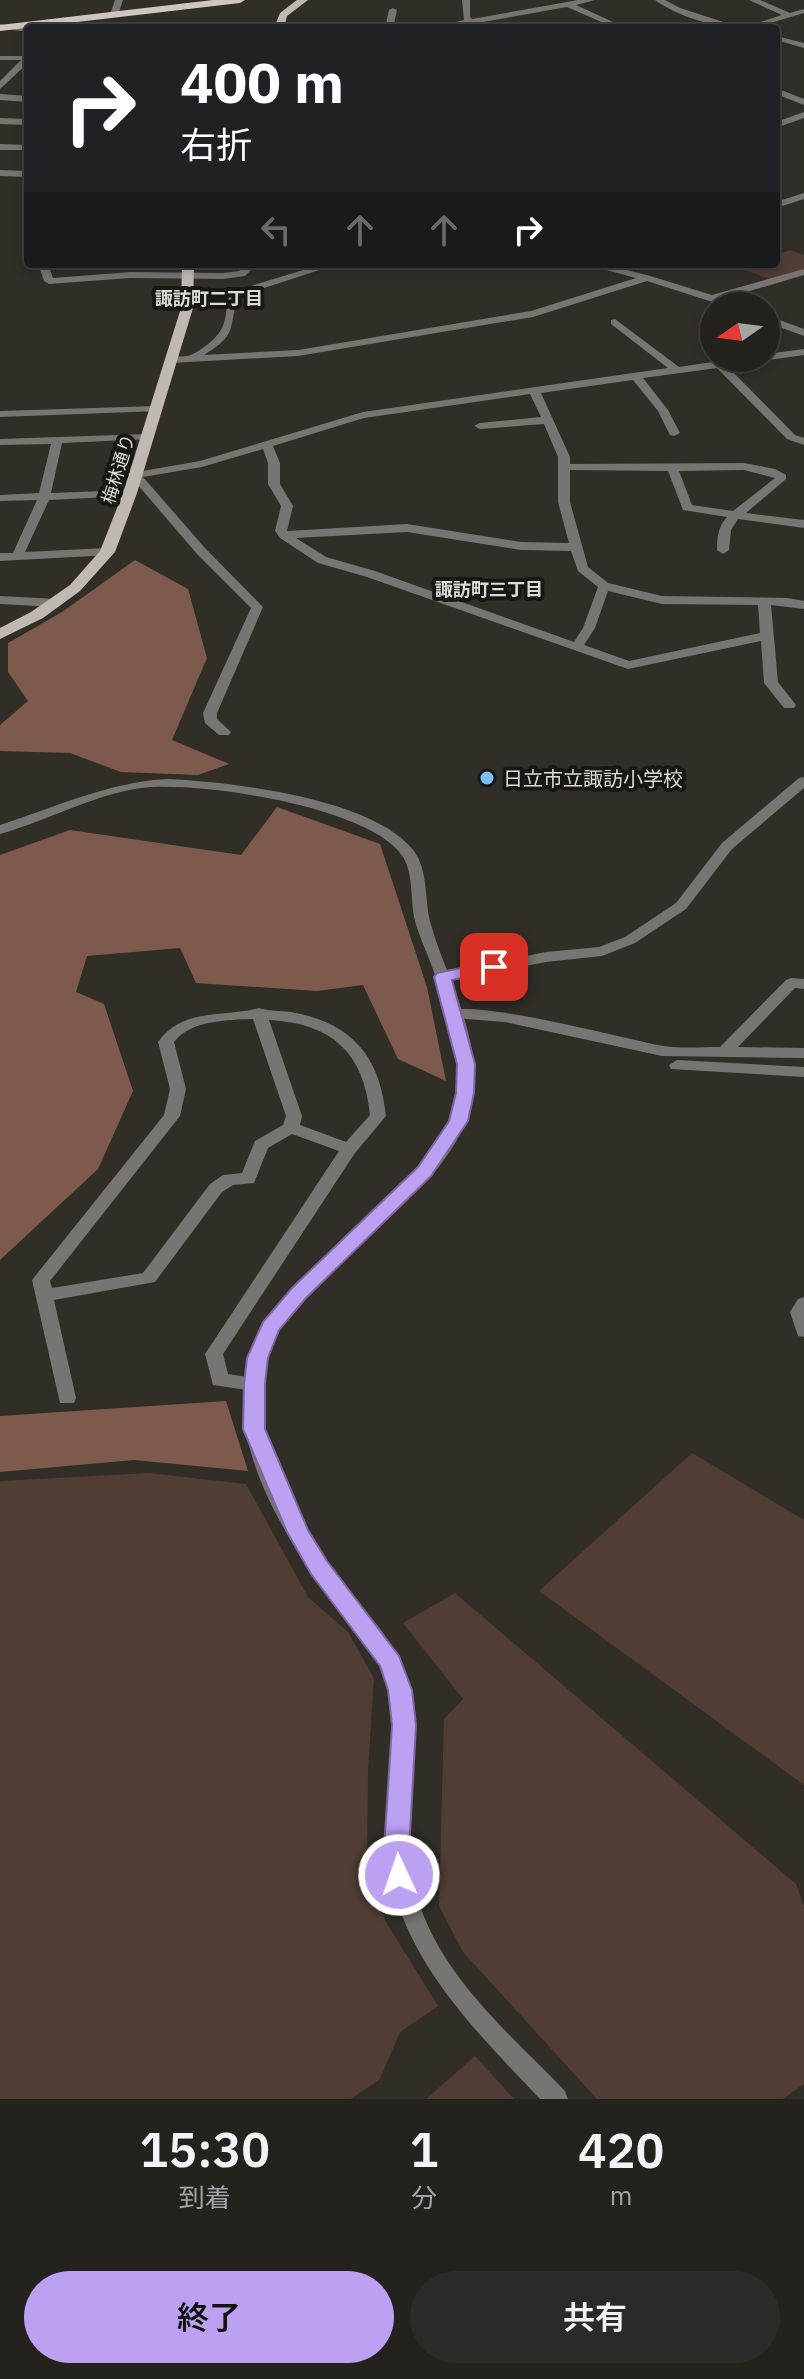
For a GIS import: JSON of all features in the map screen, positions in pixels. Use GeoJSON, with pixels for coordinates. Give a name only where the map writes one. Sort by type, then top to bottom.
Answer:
{"type":"FeatureCollection","features":[{"type":"Feature","properties":{"kind":"highway"},"geometry":{"type":"LineString","coordinates":[[36,24],[240,0]]}},
{"type":"Feature","properties":{"kind":"highway"},"geometry":{"type":"LineString","coordinates":[[1,28],[24,25]]}},
{"type":"Feature","properties":{"kind":"main road"},"geometry":{"type":"LineString","coordinates":[[280,24],[283,15],[303,0]]}},
{"type":"Feature","properties":{"kind":"main road","name":"梅林通り"},"geometry":{"type":"LineString","coordinates":[[0,634],[56,603],[91,573],[107,552],[130,493],[187,308],[189,270]]}},
{"type":"Feature","properties":{"kind":"street"},"geometry":{"type":"LineString","coordinates":[[114,15],[119,0]]}},
{"type":"Feature","properties":{"kind":"street"},"geometry":{"type":"LineString","coordinates":[[466,0],[466,18],[473,24]]}},
{"type":"Feature","properties":{"kind":"street"},"geometry":{"type":"LineString","coordinates":[[478,24],[591,0]]}},
{"type":"Feature","properties":{"kind":"street"},"geometry":{"type":"LineString","coordinates":[[659,0],[677,10],[724,24]]}},
{"type":"Feature","properties":{"kind":"street"},"geometry":{"type":"LineString","coordinates":[[753,0],[789,15]]}},
{"type":"Feature","properties":{"kind":"street"},"geometry":{"type":"LineString","coordinates":[[568,4],[613,24]]}},
{"type":"Feature","properties":{"kind":"street"},"geometry":{"type":"LineString","coordinates":[[390,24],[393,10]]}},
{"type":"Feature","properties":{"kind":"street"},"geometry":{"type":"LineString","coordinates":[[759,24],[804,11]]}},
{"type":"Feature","properties":{"kind":"street"},"geometry":{"type":"LineString","coordinates":[[1,28],[24,30]]}},
{"type":"Feature","properties":{"kind":"street"},"geometry":{"type":"LineString","coordinates":[[780,39],[804,46]]}},
{"type":"Feature","properties":{"kind":"street"},"geometry":{"type":"LineString","coordinates":[[0,58],[24,58]]}},
{"type":"Feature","properties":{"kind":"street"},"geometry":{"type":"LineString","coordinates":[[0,86],[24,62]]}},
{"type":"Feature","properties":{"kind":"street"},"geometry":{"type":"LineString","coordinates":[[780,93],[804,102]]}},
{"type":"Feature","properties":{"kind":"street"},"geometry":{"type":"LineString","coordinates":[[0,97],[24,99]]}},
{"type":"Feature","properties":{"kind":"street"},"geometry":{"type":"LineString","coordinates":[[780,124],[804,115]]}},
{"type":"Feature","properties":{"kind":"street"},"geometry":{"type":"LineString","coordinates":[[0,121],[24,122]]}},
{"type":"Feature","properties":{"kind":"street"},"geometry":{"type":"LineString","coordinates":[[0,147],[24,148]]}},
{"type":"Feature","properties":{"kind":"street"},"geometry":{"type":"LineString","coordinates":[[0,173],[24,174]]}},
{"type":"Feature","properties":{"kind":"street"},"geometry":{"type":"LineString","coordinates":[[780,204],[804,196]]}},
{"type":"Feature","properties":{"kind":"street"},"geometry":{"type":"LineString","coordinates":[[44,268],[49,281],[125,270],[242,274],[248,268]]}},
{"type":"Feature","properties":{"kind":"street"},"geometry":{"type":"LineString","coordinates":[[193,358],[215,344],[230,323],[229,306],[235,294],[320,268]]}},
{"type":"Feature","properties":{"kind":"street"},"geometry":{"type":"LineString","coordinates":[[606,268],[700,294]]}},
{"type":"Feature","properties":{"kind":"street"},"geometry":{"type":"LineString","coordinates":[[735,292],[804,272]]}},
{"type":"Feature","properties":{"kind":"street"},"geometry":{"type":"LineString","coordinates":[[171,360],[298,353],[533,314],[647,278]]}},
{"type":"Feature","properties":{"kind":"street"},"geometry":{"type":"LineString","coordinates":[[615,322],[678,371]]}},
{"type":"Feature","properties":{"kind":"street"},"geometry":{"type":"LineString","coordinates":[[780,324],[804,333]]}},
{"type":"Feature","properties":{"kind":"street"},"geometry":{"type":"LineString","coordinates":[[780,356],[804,352]]}},
{"type":"Feature","properties":{"kind":"street"},"geometry":{"type":"LineString","coordinates":[[135,475],[202,464],[355,417],[700,368]]}},
{"type":"Feature","properties":{"kind":"street"},"geometry":{"type":"LineString","coordinates":[[727,372],[791,437],[804,442]]}},
{"type":"Feature","properties":{"kind":"street"},"geometry":{"type":"LineString","coordinates":[[636,377],[663,410],[674,433]]}},
{"type":"Feature","properties":{"kind":"street"},"geometry":{"type":"LineString","coordinates":[[534,390],[564,457],[564,502],[582,568],[604,586],[662,600],[804,605]]}},
{"type":"Feature","properties":{"kind":"street"},"geometry":{"type":"LineString","coordinates":[[0,414],[155,409]]}},
{"type":"Feature","properties":{"kind":"street"},"geometry":{"type":"LineString","coordinates":[[480,426],[548,420]]}},
{"type":"Feature","properties":{"kind":"street"},"geometry":{"type":"LineString","coordinates":[[0,442],[147,437]]}},
{"type":"Feature","properties":{"kind":"street"},"geometry":{"type":"LineString","coordinates":[[17,556],[35,527],[46,496],[57,440]]}},
{"type":"Feature","properties":{"kind":"street"},"geometry":{"type":"LineString","coordinates":[[266,444],[274,463],[274,484],[287,506],[281,531]]}},
{"type":"Feature","properties":{"kind":"street"},"geometry":{"type":"LineString","coordinates":[[564,467],[771,469],[782,477],[761,497],[734,513],[721,537],[723,550]]}},
{"type":"Feature","properties":{"kind":"street"},"geometry":{"type":"LineString","coordinates":[[672,468],[687,508],[804,524]]}},
{"type":"Feature","properties":{"kind":"street"},"geometry":{"type":"LineString","coordinates":[[135,475],[201,551],[257,607],[210,713],[210,720],[224,732]]}},
{"type":"Feature","properties":{"kind":"street"},"geometry":{"type":"LineString","coordinates":[[0,498],[130,493]]}},
{"type":"Feature","properties":{"kind":"street"},"geometry":{"type":"LineString","coordinates":[[577,547],[521,546],[407,528],[284,535],[322,560],[371,574],[628,665],[766,636]]}},
{"type":"Feature","properties":{"kind":"street"},"geometry":{"type":"LineString","coordinates":[[0,557],[107,552]]}},
{"type":"Feature","properties":{"kind":"street"},"geometry":{"type":"LineString","coordinates":[[577,647],[589,628],[604,586]]}},
{"type":"Feature","properties":{"kind":"street"},"geometry":{"type":"LineString","coordinates":[[0,600],[56,603]]}},
{"type":"Feature","properties":{"kind":"street"},"geometry":{"type":"LineString","coordinates":[[764,602],[771,683],[789,705]]}},
{"type":"Feature","properties":{"kind":"street"},"geometry":{"type":"LineString","coordinates":[[443,977],[546,957],[602,951],[630,940],[681,906],[727,846],[804,781]]}},
{"type":"Feature","properties":{"kind":"street"},"geometry":{"type":"LineString","coordinates":[[0,830],[141,784],[198,783],[326,808],[385,831],[404,847],[412,861],[422,917],[454,1013],[466,1064],[465,1093],[458,1121],[425,1172],[299,1293],[270,1327],[258,1358],[254,1384],[254,1429],[298,1532],[319,1567],[391,1663],[400,1690],[404,1725],[397,1834],[399,1875],[405,1905],[418,1934],[460,1994],[556,2099]]}},
{"type":"Feature","properties":{"kind":"street"},"geometry":{"type":"LineString","coordinates":[[723,1053],[791,983],[804,984]]}},
{"type":"Feature","properties":{"kind":"street"},"geometry":{"type":"LineString","coordinates":[[67,1398],[41,1280],[172,1116],[178,1089],[166,1042],[169,1035],[175,1029],[195,1021],[259,1013],[295,1017],[327,1028],[351,1045],[376,1088],[378,1116],[349,1149],[214,1354],[220,1380],[254,1384]]}},
{"type":"Feature","properties":{"kind":"street"},"geometry":{"type":"LineString","coordinates":[[44,1295],[149,1278],[216,1188],[229,1179],[248,1179],[261,1145],[291,1128],[294,1116],[259,1013]]}},
{"type":"Feature","properties":{"kind":"street"},"geometry":{"type":"LineString","coordinates":[[454,1013],[505,1017],[662,1051],[804,1053]]}},
{"type":"Feature","properties":{"kind":"street"},"geometry":{"type":"LineString","coordinates":[[677,1065],[804,1072]]}},
{"type":"Feature","properties":{"kind":"street"},"geometry":{"type":"LineString","coordinates":[[291,1128],[349,1149]]}},
{"type":"Feature","properties":{"kind":"street"},"geometry":{"type":"LineString","coordinates":[[804,1303],[799,1312],[804,1331]]}},
{"type":"Feature","properties":{"kind":"shaded area"},"geometry":{"type":"Polygon","coordinates":[[[790,250],[804,255],[804,271],[772,280],[742,269],[780,268],[780,254],[790,250]]]}},
{"type":"Feature","properties":{"kind":"shaded area"},"geometry":{"type":"Polygon","coordinates":[[[135,560],[188,589],[207,658],[172,740],[229,764],[198,775],[121,772],[70,753],[0,751],[0,725],[28,701],[8,672],[8,643],[62,612],[135,560]]]}},
{"type":"Feature","properties":{"kind":"shaded area"},"geometry":{"type":"Polygon","coordinates":[[[277,807],[380,844],[427,987],[446,1081],[398,1059],[363,985],[317,991],[196,983],[180,948],[87,956],[76,992],[104,1004],[133,1091],[98,1169],[0,1260],[0,855],[70,830],[241,855],[277,807]]]}},
{"type":"Feature","properties":{"kind":"shaded area"},"geometry":{"type":"Polygon","coordinates":[[[226,1401],[248,1471],[134,1460],[0,1472],[0,1416],[226,1401]]]}},
{"type":"Feature","properties":{"kind":"shaded area"},"geometry":{"type":"Polygon","coordinates":[[[692,1453],[804,1520],[804,1785],[539,1591],[692,1453]]]}},
{"type":"Feature","properties":{"kind":"shaded area"},"geometry":{"type":"Polygon","coordinates":[[[149,1473],[246,1484],[308,1597],[348,1632],[374,1678],[368,1769],[367,1870],[386,1922],[438,2006],[400,2032],[380,2079],[351,2099],[0,2099],[0,1481],[149,1473]]]}},
{"type":"Feature","properties":{"kind":"shaded area"},"geometry":{"type":"Polygon","coordinates":[[[455,1593],[796,1884],[804,1906],[804,2084],[783,2099],[597,2099],[463,1952],[439,1906],[444,1719],[463,1699],[403,1623],[455,1593]]]}},
{"type":"Feature","properties":{"kind":"shaded area"},"geometry":{"type":"Polygon","coordinates":[[[475,2056],[514,2099],[426,2099],[475,2056]]]}},
{"type":"Feature","properties":{"kind":"place","name":"日立市立諏訪小学校"},"geometry":{"type":"Point","coordinates":[487,778]}},
{"type":"Feature","properties":{"kind":"district","name":"諏訪町二丁目"},"geometry":{"type":"Point","coordinates":[209,298]}},
{"type":"Feature","properties":{"kind":"district","name":"諏訪町三丁目"},"geometry":{"type":"Point","coordinates":[489,589]}},
{"type":"Feature","properties":{"kind":"route"},"geometry":{"type":"LineString","coordinates":[[399,1875],[397,1834],[404,1725],[400,1690],[391,1663],[319,1567],[298,1532],[268,1468],[254,1429],[254,1384],[258,1358],[270,1327],[299,1293],[425,1172],[458,1121],[465,1093],[466,1064],[443,977],[494,967]]}}]}
